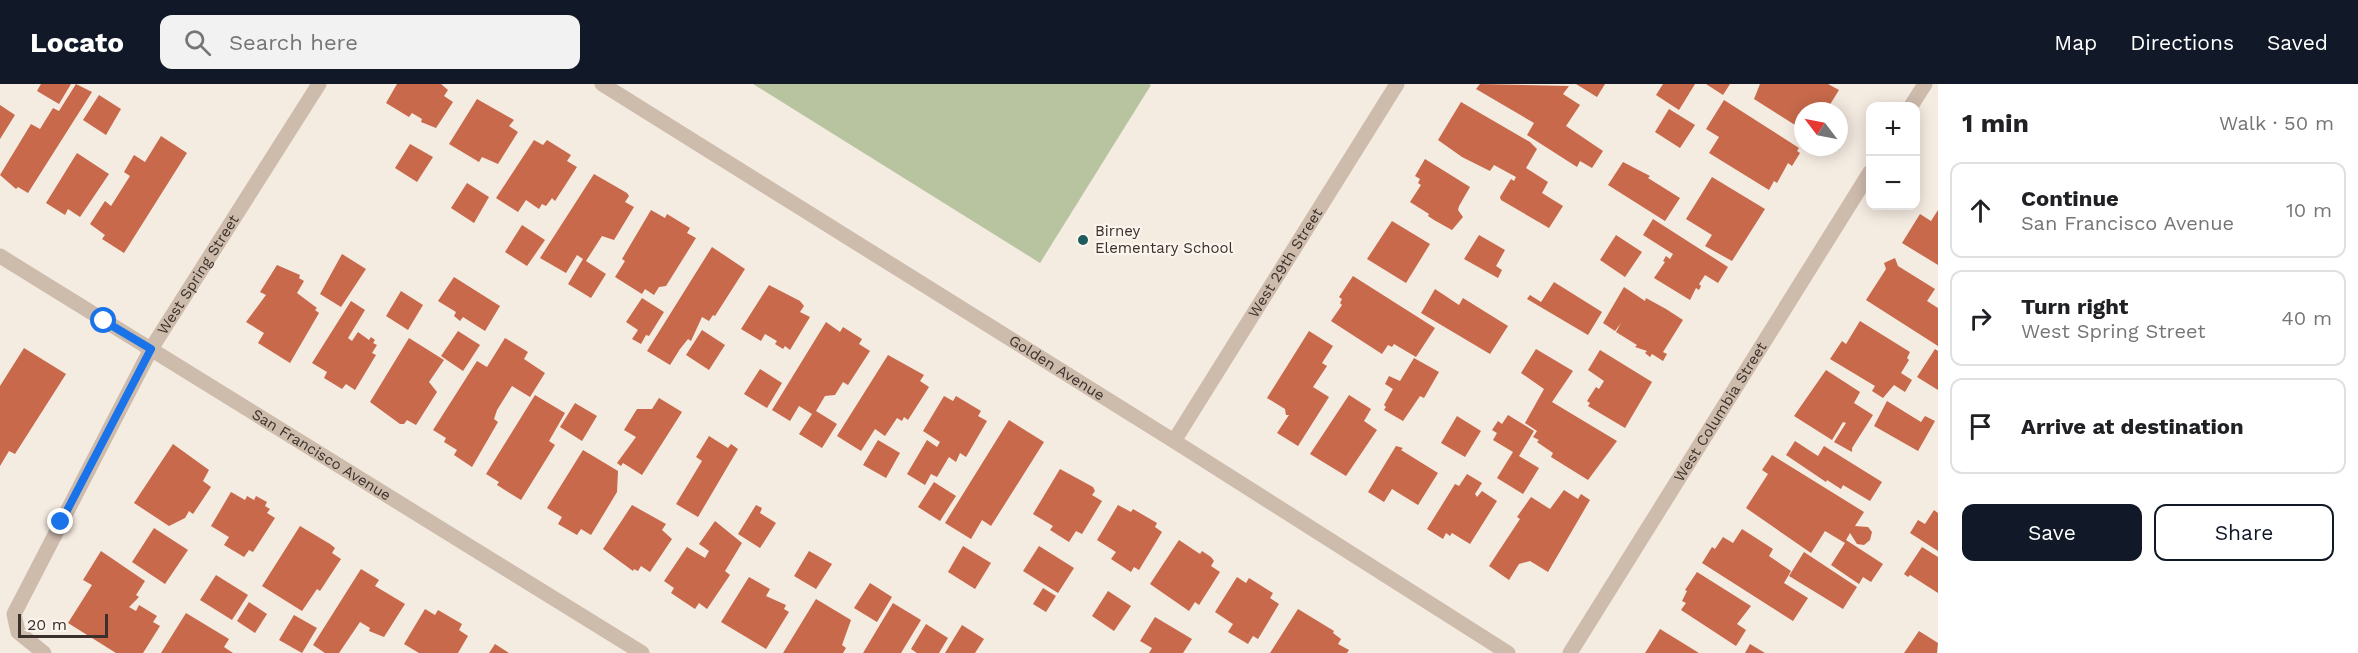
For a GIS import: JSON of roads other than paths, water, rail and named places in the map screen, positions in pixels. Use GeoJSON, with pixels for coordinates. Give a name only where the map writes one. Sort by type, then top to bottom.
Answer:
{"type":"FeatureCollection","features":[{"type":"Feature","properties":{"kind":"street","name":"West Spring Street"},"geometry":{"type":"LineString","coordinates":[[44,653],[18,632],[14,614],[151,349],[320,84]]}},
{"type":"Feature","properties":{"kind":"street","name":"Golden Avenue"},"geometry":{"type":"LineString","coordinates":[[602,84],[1174,441],[1508,653]]}},
{"type":"Feature","properties":{"kind":"street","name":"West 29th Street"},"geometry":{"type":"LineString","coordinates":[[1174,441],[1397,84]]}},
{"type":"Feature","properties":{"kind":"street"},"geometry":{"type":"LineString","coordinates":[[1914,102],[1925,84]]}},
{"type":"Feature","properties":{"kind":"street","name":"West Columbia Street"},"geometry":{"type":"LineString","coordinates":[[1570,653],[1866,178]]}},
{"type":"Feature","properties":{"kind":"street","name":"San Francisco Avenue"},"geometry":{"type":"LineString","coordinates":[[0,256],[642,653]]}},
{"type":"Feature","properties":{"kind":"place","name":"Birney Elementary School"},"geometry":{"type":"Point","coordinates":[1083,240]}}]}
